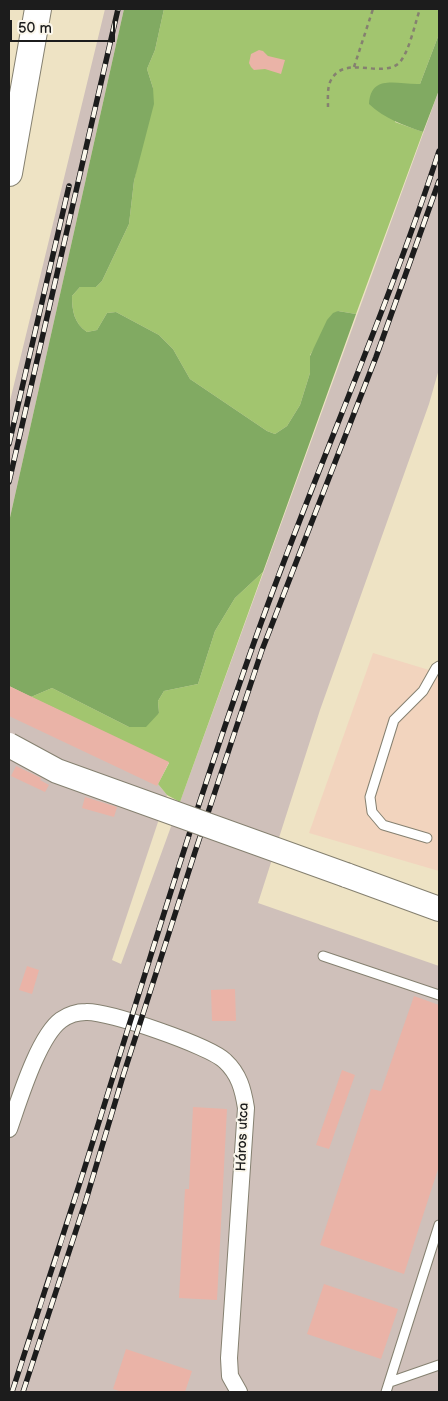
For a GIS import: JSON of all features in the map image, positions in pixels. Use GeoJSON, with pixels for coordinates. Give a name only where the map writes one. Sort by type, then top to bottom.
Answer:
{"type":"FeatureCollection","features":[{"type":"Feature","properties":{"kind":"main road"},"geometry":{"type":"LineString","coordinates":[[9,172],[38,9]]}},
{"type":"Feature","properties":{"kind":"street"},"geometry":{"type":"LineString","coordinates":[[9,110],[25,81]]}},
{"type":"Feature","properties":{"kind":"street"},"geometry":{"type":"LineString","coordinates":[[9,744],[57,771],[439,908]]}},
{"type":"Feature","properties":{"kind":"street","name":"Háros utca"},"geometry":{"type":"LineString","coordinates":[[9,1129],[47,1037],[60,1021],[79,1013],[105,1014],[196,1044],[224,1059],[240,1080],[246,1108],[229,1358],[230,1376],[239,1392]]}},
{"type":"Feature","properties":{"kind":"lane"},"geometry":{"type":"LineString","coordinates":[[427,838],[384,825],[372,812],[370,797],[394,720],[423,691],[439,666]]}},
{"type":"Feature","properties":{"kind":"lane"},"geometry":{"type":"LineString","coordinates":[[323,956],[439,995]]}},
{"type":"Feature","properties":{"kind":"lane"},"geometry":{"type":"LineString","coordinates":[[386,1392],[439,1225]]}},
{"type":"Feature","properties":{"kind":"lane"},"geometry":{"type":"LineString","coordinates":[[390,1382],[439,1365]]}},
{"type":"Feature","properties":{"kind":"path"},"geometry":{"type":"LineString","coordinates":[[354,67],[373,9]]}},
{"type":"Feature","properties":{"kind":"path"},"geometry":{"type":"LineString","coordinates":[[328,107],[331,80],[338,72],[348,67],[383,68],[398,63],[404,56],[420,9]]}},
{"type":"Feature","properties":{"kind":"shaded area"},"geometry":{"type":"Polygon","coordinates":[[[105,9],[124,9],[9,522],[9,405],[105,9]]]}},
{"type":"Feature","properties":{"kind":"shaded area"},"geometry":{"type":"Polygon","coordinates":[[[439,90],[439,369],[429,404],[320,710],[258,903],[439,966],[439,1392],[9,1392],[9,687],[169,762],[158,784],[167,795],[112,960],[121,964],[439,90]]]}},
{"type":"Feature","properties":{"kind":"shaded area"},"geometry":{"type":"Polygon","coordinates":[[[373,653],[439,673],[439,871],[309,833],[373,653]]]}},
{"type":"Feature","properties":{"kind":"green space"},"geometry":{"type":"Polygon","coordinates":[[[124,9],[164,9],[155,50],[147,69],[153,88],[154,104],[134,181],[129,224],[102,281],[96,287],[80,287],[72,296],[73,312],[79,325],[87,332],[97,330],[107,313],[116,312],[159,335],[173,349],[190,379],[267,431],[275,434],[287,426],[300,405],[310,373],[310,356],[327,320],[333,313],[338,311],[356,314],[263,572],[235,598],[215,631],[198,684],[164,691],[158,701],[159,713],[146,727],[129,727],[52,688],[31,697],[9,686],[9,522],[124,9]]]}},
{"type":"Feature","properties":{"kind":"green space"},"geometry":{"type":"Polygon","coordinates":[[[164,9],[439,9],[439,34],[420,84],[405,85],[393,83],[395,122],[423,132],[356,314],[338,311],[310,355],[310,373],[300,405],[287,426],[275,434],[267,431],[190,379],[173,349],[159,335],[116,312],[107,313],[97,330],[87,332],[79,325],[73,312],[72,296],[80,287],[96,287],[102,281],[129,224],[134,181],[153,88],[147,69],[155,50],[164,9]]]}},
{"type":"Feature","properties":{"kind":"green space"},"geometry":{"type":"Polygon","coordinates":[[[439,34],[439,90],[423,132],[388,118],[369,104],[371,94],[380,84],[420,84],[439,34]]]}},
{"type":"Feature","properties":{"kind":"green space"},"geometry":{"type":"Polygon","coordinates":[[[263,572],[180,802],[167,795],[158,784],[169,763],[31,697],[52,688],[129,727],[159,713],[158,701],[164,691],[198,684],[215,631],[235,598],[263,572]]]}},
{"type":"Feature","properties":{"kind":"building"},"geometry":{"type":"Polygon","coordinates":[[[259,50],[268,56],[285,60],[281,74],[265,69],[254,70],[251,67],[249,63],[251,54],[259,50]]]}},
{"type":"Feature","properties":{"kind":"building"},"geometry":{"type":"Polygon","coordinates":[[[9,686],[169,762],[157,786],[9,716],[9,686]]]}},
{"type":"Feature","properties":{"kind":"building"},"geometry":{"type":"Polygon","coordinates":[[[16,766],[41,778],[40,780],[49,785],[45,792],[11,776],[16,766]]]}},
{"type":"Feature","properties":{"kind":"building"},"geometry":{"type":"Polygon","coordinates":[[[85,797],[117,807],[114,817],[82,808],[85,797]]]}},
{"type":"Feature","properties":{"kind":"building"},"geometry":{"type":"Polygon","coordinates":[[[27,966],[39,970],[32,994],[19,990],[27,966]]]}},
{"type":"Feature","properties":{"kind":"building"},"geometry":{"type":"Polygon","coordinates":[[[235,989],[236,1021],[212,1021],[211,990],[235,989]]]}},
{"type":"Feature","properties":{"kind":"building"},"geometry":{"type":"Polygon","coordinates":[[[414,996],[439,1005],[439,1166],[404,1274],[320,1245],[371,1089],[381,1091],[414,996]]]}},
{"type":"Feature","properties":{"kind":"building"},"geometry":{"type":"Polygon","coordinates":[[[342,1070],[355,1075],[329,1149],[316,1145],[342,1070]]]}},
{"type":"Feature","properties":{"kind":"building"},"geometry":{"type":"Polygon","coordinates":[[[193,1107],[227,1109],[217,1300],[179,1298],[185,1189],[189,1189],[193,1107]]]}},
{"type":"Feature","properties":{"kind":"building"},"geometry":{"type":"Polygon","coordinates":[[[324,1284],[398,1309],[381,1359],[307,1334],[324,1284]]]}},
{"type":"Feature","properties":{"kind":"building"},"geometry":{"type":"Polygon","coordinates":[[[126,1349],[192,1371],[185,1392],[122,1392],[113,1389],[126,1349]]]}},
{"type":"Feature","properties":{"kind":"railway"},"geometry":{"type":"LineString","coordinates":[[9,482],[118,9]]}},
{"type":"Feature","properties":{"kind":"railway"},"geometry":{"type":"LineString","coordinates":[[12,1392],[186,846],[251,651],[395,277],[439,151]]}},
{"type":"Feature","properties":{"kind":"railway"},"geometry":{"type":"LineString","coordinates":[[23,1392],[86,1200],[123,1076],[195,852],[262,650],[376,357],[439,181]]}},
{"type":"Feature","properties":{"kind":"railway"},"geometry":{"type":"LineString","coordinates":[[9,444],[69,186]]}}]}
